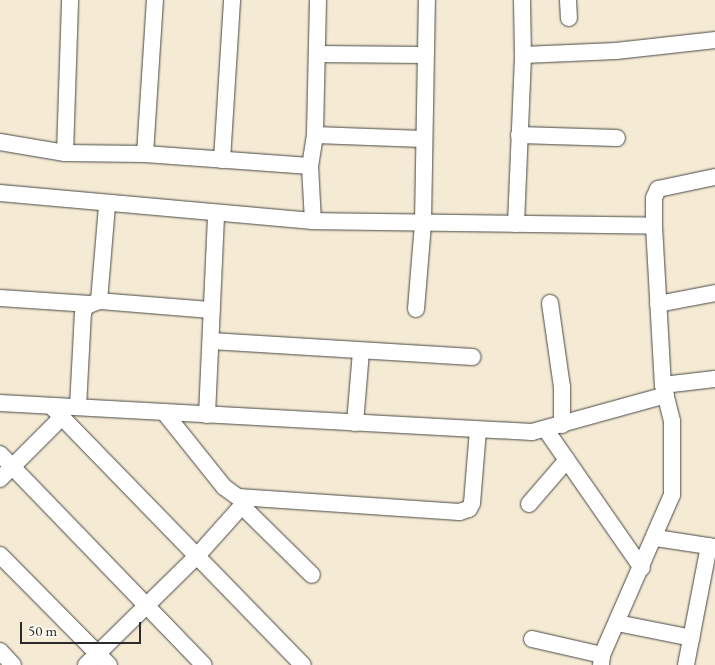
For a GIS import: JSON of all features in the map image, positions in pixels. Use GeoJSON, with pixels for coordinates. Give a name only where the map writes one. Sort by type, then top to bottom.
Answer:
{"type":"FeatureCollection","features":[{"type":"Feature","properties":{"kind":"street"},"geometry":{"type":"LineString","coordinates":[[66,153],[70,0]]}},
{"type":"Feature","properties":{"kind":"street"},"geometry":{"type":"LineString","coordinates":[[145,154],[155,0]]}},
{"type":"Feature","properties":{"kind":"street"},"geometry":{"type":"LineString","coordinates":[[222,160],[232,0]]}},
{"type":"Feature","properties":{"kind":"street"},"geometry":{"type":"LineString","coordinates":[[313,221],[310,166],[315,135],[318,0]]}},
{"type":"Feature","properties":{"kind":"street"},"geometry":{"type":"LineString","coordinates":[[416,309],[423,223],[427,0]]}},
{"type":"Feature","properties":{"kind":"street"},"geometry":{"type":"LineString","coordinates":[[516,224],[522,0]]}},
{"type":"Feature","properties":{"kind":"street"},"geometry":{"type":"LineString","coordinates":[[568,0],[569,18]]}},
{"type":"Feature","properties":{"kind":"street"},"geometry":{"type":"LineString","coordinates":[[522,55],[616,51],[715,40]]}},
{"type":"Feature","properties":{"kind":"street"},"geometry":{"type":"LineString","coordinates":[[317,54],[425,55]]}},
{"type":"Feature","properties":{"kind":"street"},"geometry":{"type":"LineString","coordinates":[[315,135],[424,140]]}},
{"type":"Feature","properties":{"kind":"street"},"geometry":{"type":"LineString","coordinates":[[519,135],[617,138]]}},
{"type":"Feature","properties":{"kind":"street"},"geometry":{"type":"LineString","coordinates":[[0,142],[66,153],[145,154],[310,166]]}},
{"type":"Feature","properties":{"kind":"street"},"geometry":{"type":"LineString","coordinates":[[532,639],[601,660],[656,538],[672,495],[672,421],[664,390],[658,304],[654,198],[658,189],[715,177]]}},
{"type":"Feature","properties":{"kind":"street"},"geometry":{"type":"LineString","coordinates":[[0,193],[107,205],[313,221],[654,226]]}},
{"type":"Feature","properties":{"kind":"street"},"geometry":{"type":"LineString","coordinates":[[78,407],[83,314],[94,303],[107,205]]}},
{"type":"Feature","properties":{"kind":"street"},"geometry":{"type":"LineString","coordinates":[[207,415],[216,213]]}},
{"type":"Feature","properties":{"kind":"street"},"geometry":{"type":"LineString","coordinates":[[658,304],[715,293]]}},
{"type":"Feature","properties":{"kind":"street"},"geometry":{"type":"LineString","coordinates":[[0,298],[212,310]]}},
{"type":"Feature","properties":{"kind":"street"},"geometry":{"type":"LineString","coordinates":[[550,303],[562,387],[554,428],[567,460],[642,568]]}},
{"type":"Feature","properties":{"kind":"street"},"geometry":{"type":"LineString","coordinates":[[211,341],[473,357]]}},
{"type":"Feature","properties":{"kind":"street"},"geometry":{"type":"LineString","coordinates":[[355,423],[361,351]]}},
{"type":"Feature","properties":{"kind":"street"},"geometry":{"type":"LineString","coordinates":[[0,403],[57,412],[78,407],[478,430],[554,428],[664,390],[715,379]]}},
{"type":"Feature","properties":{"kind":"street"},"geometry":{"type":"LineString","coordinates":[[0,479],[12,468],[57,412]]}},
{"type":"Feature","properties":{"kind":"street"},"geometry":{"type":"LineString","coordinates":[[57,412],[303,665]]}},
{"type":"Feature","properties":{"kind":"street"},"geometry":{"type":"LineString","coordinates":[[164,412],[224,487],[245,503],[312,575]]}},
{"type":"Feature","properties":{"kind":"street"},"geometry":{"type":"LineString","coordinates":[[0,555],[98,661],[148,605],[197,556],[245,503],[464,511],[472,503],[478,430]]}},
{"type":"Feature","properties":{"kind":"street"},"geometry":{"type":"LineString","coordinates":[[0,454],[204,665]]}},
{"type":"Feature","properties":{"kind":"street"},"geometry":{"type":"LineString","coordinates":[[529,504],[567,460]]}},
{"type":"Feature","properties":{"kind":"street"},"geometry":{"type":"LineString","coordinates":[[656,538],[712,546],[686,665]]}},
{"type":"Feature","properties":{"kind":"street"},"geometry":{"type":"LineString","coordinates":[[617,623],[692,638]]}},
{"type":"Feature","properties":{"kind":"street"},"geometry":{"type":"LineString","coordinates":[[0,652],[13,665]]}}]}
